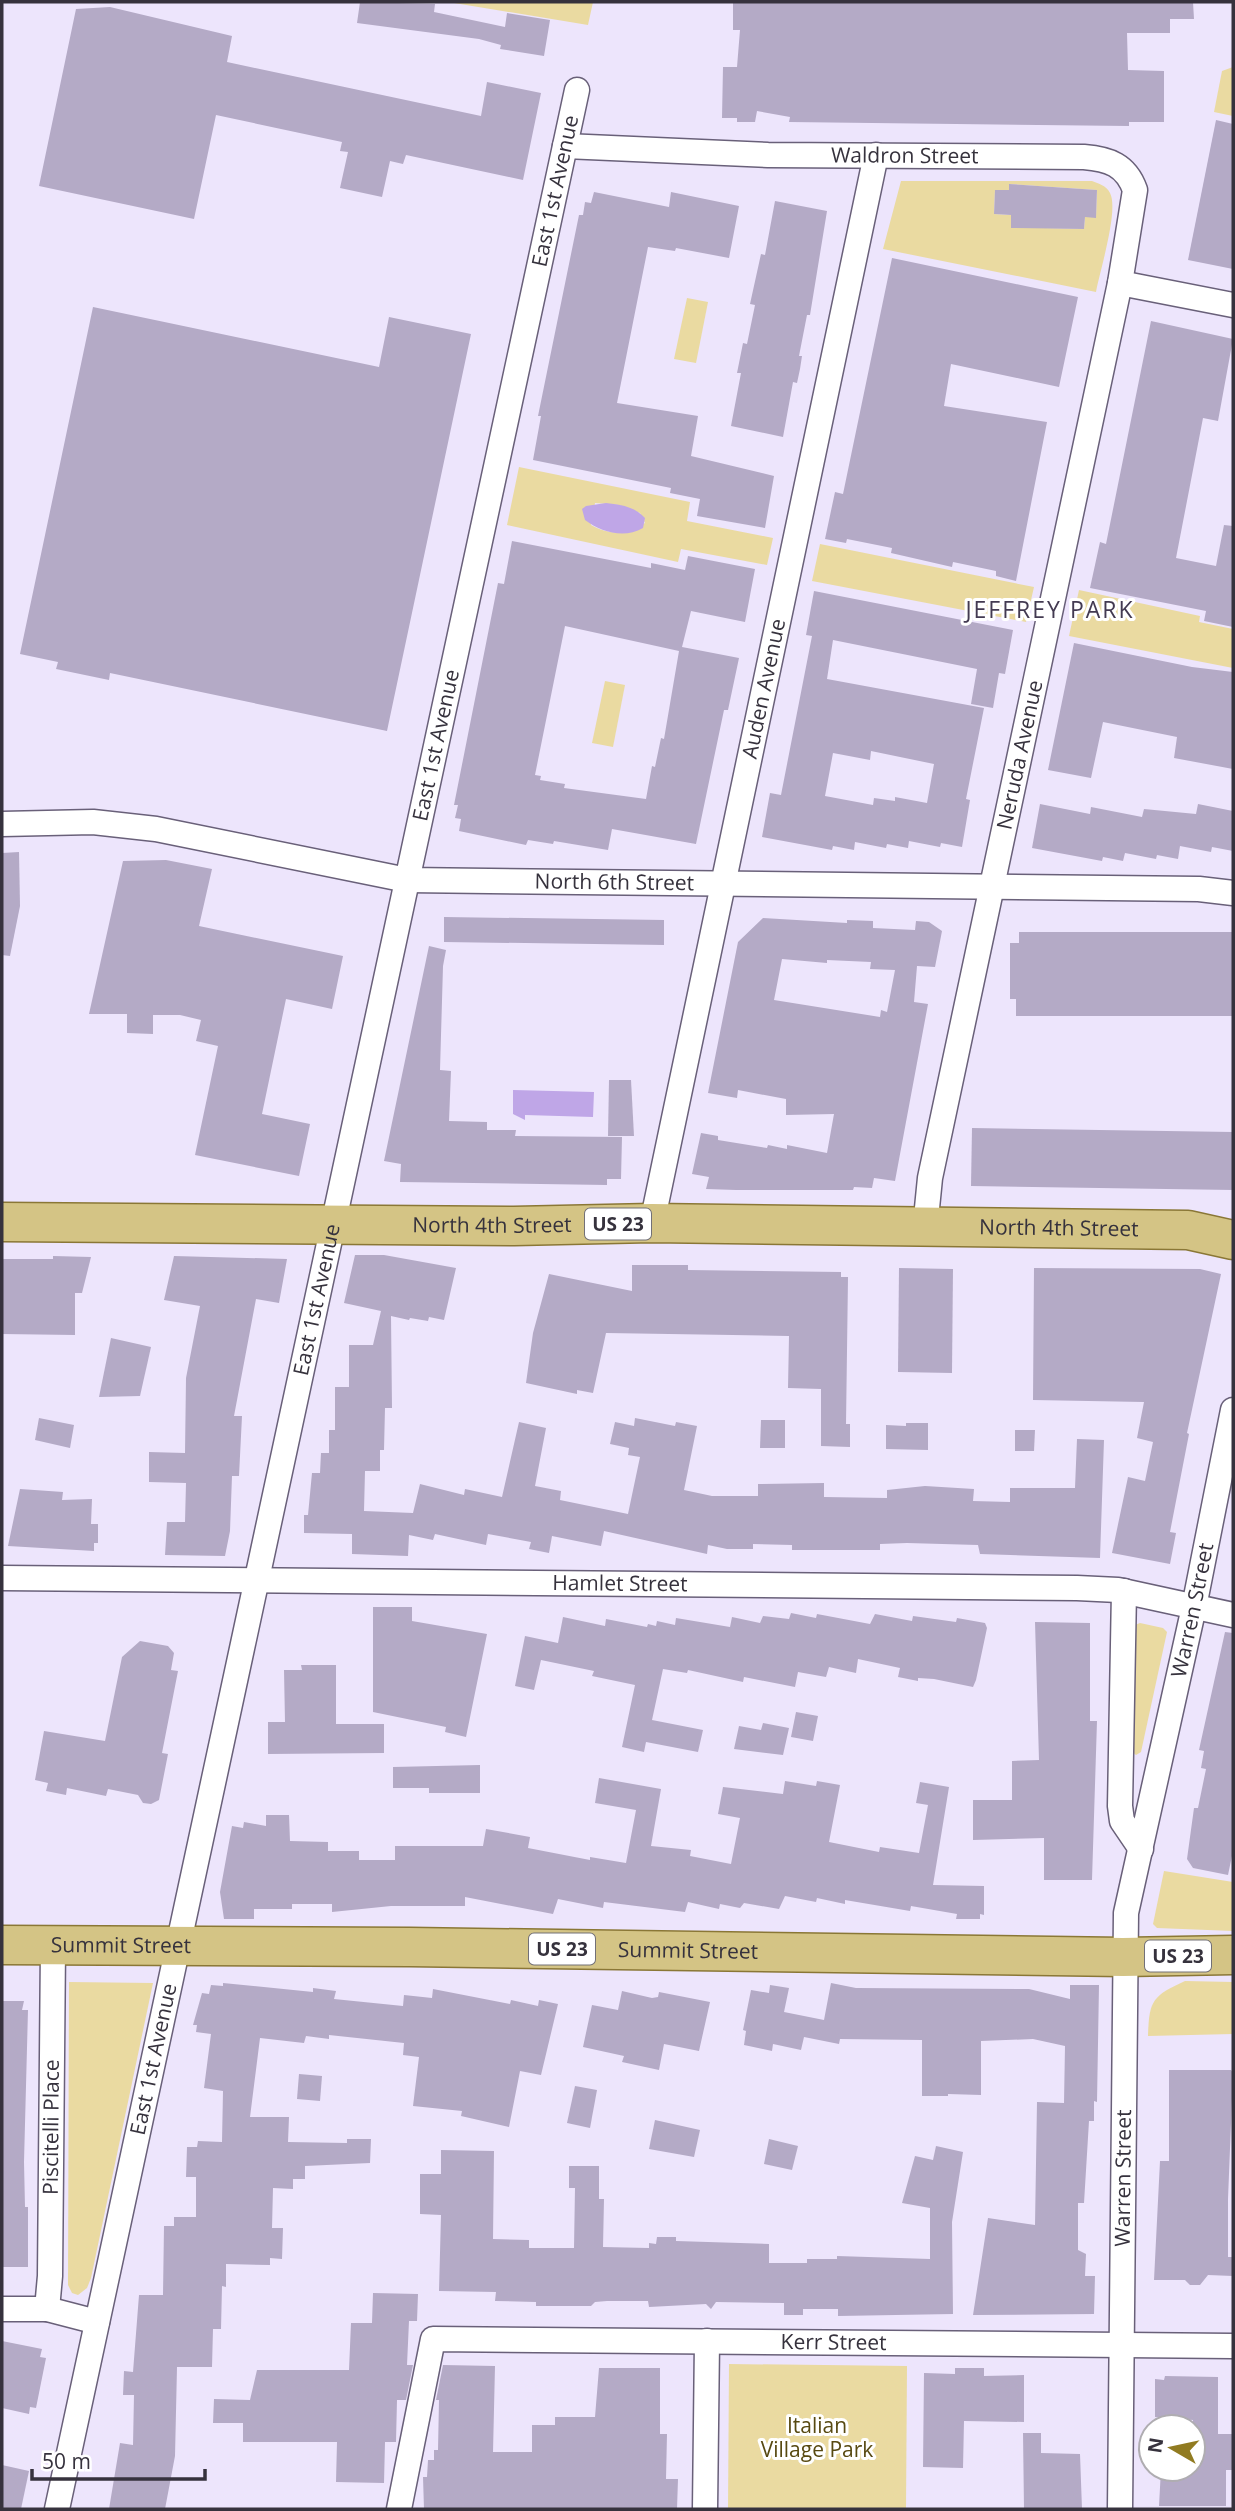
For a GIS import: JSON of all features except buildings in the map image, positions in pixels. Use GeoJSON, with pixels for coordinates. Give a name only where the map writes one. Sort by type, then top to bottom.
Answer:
{"type":"FeatureCollection","features":[{"type":"Feature","properties":{"kind":"main road","name":"North 4th Street"},"geometry":{"type":"LineString","coordinates":[[2,1222],[333,1225],[652,1223],[1188,1230],[1233,1240]]}},
{"type":"Feature","properties":{"kind":"main road","name":"Summit Street"},"geometry":{"type":"LineString","coordinates":[[2,1945],[410,1947],[1123,1957]]}},
{"type":"Feature","properties":{"kind":"main road","name":"US 23"},"geometry":{"type":"LineString","coordinates":[[1123,1957],[1233,1955]]}},
{"type":"Feature","properties":{"kind":"street","name":"East 1st Avenue"},"geometry":{"type":"LineString","coordinates":[[57,2509],[577,90]]}},
{"type":"Feature","properties":{"kind":"street","name":"Waldron Street"},"geometry":{"type":"LineString","coordinates":[[565,146],[768,155],[1108,159],[1131,177],[1135,190],[1120,283]]}},
{"type":"Feature","properties":{"kind":"street","name":"Auden Avenue"},"geometry":{"type":"LineString","coordinates":[[652,1223],[876,155]]}},
{"type":"Feature","properties":{"kind":"street"},"geometry":{"type":"LineString","coordinates":[[1120,283],[1233,305]]}},
{"type":"Feature","properties":{"kind":"street","name":"Neruda Avenue"},"geometry":{"type":"LineString","coordinates":[[925,1228],[928,1187],[1120,283]]}},
{"type":"Feature","properties":{"kind":"street","name":"North 6th Street"},"geometry":{"type":"LineString","coordinates":[[2,824],[93,822],[156,829],[407,880],[1199,889],[1233,893]]}},
{"type":"Feature","properties":{"kind":"street","name":"Warren Street"},"geometry":{"type":"LineString","coordinates":[[1120,2509],[1123,1957],[1126,1913],[1194,1607],[1233,1410]]}},
{"type":"Feature","properties":{"kind":"street","name":"Hamlet Street"},"geometry":{"type":"LineString","coordinates":[[2,1578],[1077,1588],[1124,1591],[1233,1615]]}},
{"type":"Feature","properties":{"kind":"street"},"geometry":{"type":"LineString","coordinates":[[1124,1591],[1120,1806],[1122,1821],[1140,1849]]}},
{"type":"Feature","properties":{"kind":"street","name":"Piscitelli Place"},"geometry":{"type":"LineString","coordinates":[[47,2309],[50,2276],[54,1946]]}},
{"type":"Feature","properties":{"kind":"street"},"geometry":{"type":"LineString","coordinates":[[2,2309],[47,2309],[97,2322]]}},
{"type":"Feature","properties":{"kind":"street","name":"Kerr Street"},"geometry":{"type":"LineString","coordinates":[[399,2509],[432,2339],[1233,2346]]}},
{"type":"Feature","properties":{"kind":"street"},"geometry":{"type":"LineString","coordinates":[[705,2509],[707,2341]]}},
{"type":"Feature","properties":{"kind":"green space"},"geometry":{"type":"Polygon","coordinates":[[[448,2],[593,2],[588,25],[448,2]]]}},
{"type":"Feature","properties":{"kind":"green space"},"geometry":{"type":"Polygon","coordinates":[[[1233,67],[1233,116],[1214,112],[1222,71],[1233,67]]]}},
{"type":"Feature","properties":{"kind":"green space"},"geometry":{"type":"Polygon","coordinates":[[[901,181],[1092,181],[1106,188],[1112,201],[1111,226],[1096,292],[883,249],[901,181]],[[1010,184],[1009,190],[995,190],[994,214],[1011,215],[1011,227],[1084,229],[1085,217],[1096,217],[1097,190],[1010,184]]]}},
{"type":"Feature","properties":{"kind":"green space"},"geometry":{"type":"Polygon","coordinates":[[[687,298],[708,302],[696,363],[674,359],[687,298]]]}},
{"type":"Feature","properties":{"kind":"green space"},"geometry":{"type":"Polygon","coordinates":[[[519,467],[690,502],[687,521],[773,538],[767,565],[681,549],[678,562],[507,525],[519,467]],[[595,503],[591,525],[605,531],[618,532],[631,530],[645,523],[640,513],[619,505],[595,503]]]}},
{"type":"Feature","properties":{"kind":"green space"},"geometry":{"type":"Polygon","coordinates":[[[820,544],[1034,587],[1026,622],[812,581],[820,544]]]}},
{"type":"Feature","properties":{"kind":"green space"},"geometry":{"type":"Polygon","coordinates":[[[1079,590],[1200,616],[1199,622],[1233,629],[1233,668],[1069,636],[1079,590]]]}},
{"type":"Feature","properties":{"kind":"green space"},"geometry":{"type":"Polygon","coordinates":[[[605,681],[625,685],[613,747],[592,743],[605,681]]]}},
{"type":"Feature","properties":{"kind":"green space"},"geometry":{"type":"Polygon","coordinates":[[[1140,1623],[1163,1628],[1167,1632],[1141,1752],[1136,1755],[1131,1751],[1135,1625],[1140,1623]]]}},
{"type":"Feature","properties":{"kind":"green space"},"geometry":{"type":"Polygon","coordinates":[[[1164,1871],[1233,1882],[1233,1931],[1157,1928],[1153,1924],[1164,1871]]]}},
{"type":"Feature","properties":{"kind":"green space"},"geometry":{"type":"Polygon","coordinates":[[[1185,1981],[1233,1982],[1233,2034],[1148,2036],[1154,2001],[1165,1991],[1185,1981]]]}},
{"type":"Feature","properties":{"kind":"green space"},"geometry":{"type":"Polygon","coordinates":[[[69,1982],[153,1983],[91,2278],[87,2288],[78,2295],[72,2293],[68,2285],[69,1982]]]}},
{"type":"Feature","properties":{"kind":"green space","name":"Italian Village Park"},"geometry":{"type":"Polygon","coordinates":[[[729,2364],[907,2366],[906,2509],[728,2509],[729,2364]]]}},
{"type":"Feature","properties":{"kind":"shaded area"},"geometry":{"type":"Polygon","coordinates":[[[606,503],[622,505],[636,511],[645,518],[643,528],[628,533],[613,533],[585,520],[582,509],[606,503]]]}},
{"type":"Feature","properties":{"kind":"shaded area"},"geometry":{"type":"Polygon","coordinates":[[[513,1090],[594,1092],[593,1117],[525,1115],[525,1120],[513,1114],[513,1090]]]}},
{"type":"Feature","properties":{"kind":"district","name":"JEFFREY PARK"},"geometry":{"type":"Point","coordinates":[1050,610]}}]}
